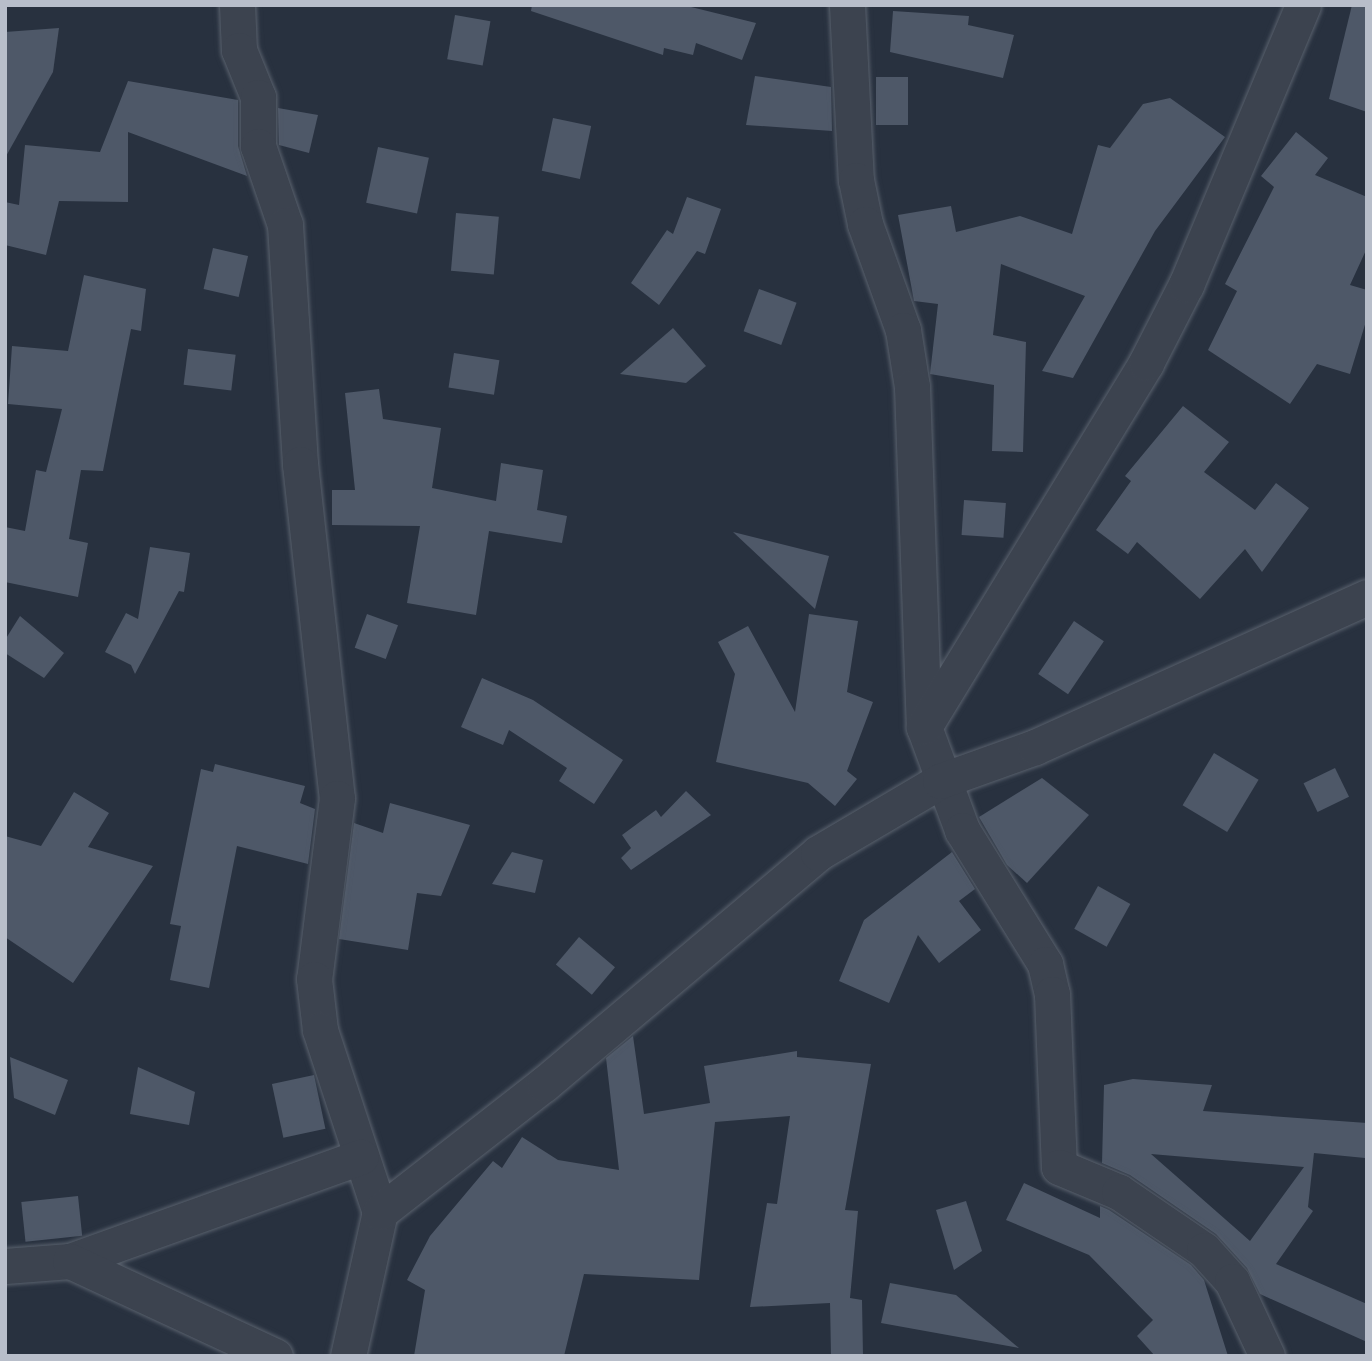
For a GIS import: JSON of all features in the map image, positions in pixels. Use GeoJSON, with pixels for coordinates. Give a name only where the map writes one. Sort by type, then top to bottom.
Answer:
{"type":"FeatureCollection","features":[{"type":"Feature","properties":{"kind":"street"},"geometry":{"type":"LineString","coordinates":[[237,5],[239,50],[258,97],[258,146],[285,225],[300,464],[337,798],[314,979],[320,1030],[380,1212],[348,1356]]}},
{"type":"Feature","properties":{"kind":"street"},"geometry":{"type":"LineString","coordinates":[[847,5],[856,180],[865,224],[903,330],[912,387],[924,727],[940,781],[962,830],[1045,964],[1052,994],[1059,1167],[1119,1192],[1204,1250],[1232,1281],[1266,1356]]}},
{"type":"Feature","properties":{"kind":"street"},"geometry":{"type":"LineString","coordinates":[[924,727],[1146,363],[1186,285],[1303,5]]}},
{"type":"Feature","properties":{"kind":"street"},"geometry":{"type":"LineString","coordinates":[[380,1212],[544,1084],[789,875],[875,816],[940,781],[1035,747],[1367,597]]}},
{"type":"Feature","properties":{"kind":"street"},"geometry":{"type":"LineString","coordinates":[[5,1266],[70,1261],[361,1157]]}},
{"type":"Feature","properties":{"kind":"street"},"geometry":{"type":"LineString","coordinates":[[70,1261],[275,1356]]}},
{"type":"Feature","properties":{"kind":"building"},"geometry":{"type":"Polygon","coordinates":[[[532,5],[683,5],[756,23],[742,60],[696,43],[693,55],[664,48],[663,55],[531,11],[532,5]]]}},
{"type":"Feature","properties":{"kind":"building"},"geometry":{"type":"Polygon","coordinates":[[[1352,5],[1367,5],[1367,112],[1329,99],[1352,5]]]}},
{"type":"Feature","properties":{"kind":"building"},"geometry":{"type":"Polygon","coordinates":[[[893,11],[969,16],[968,25],[1014,35],[1003,78],[890,52],[893,11]]]}},
{"type":"Feature","properties":{"kind":"building"},"geometry":{"type":"Polygon","coordinates":[[[455,15],[490,21],[483,66],[447,59],[455,15]]]}},
{"type":"Feature","properties":{"kind":"building"},"geometry":{"type":"Polygon","coordinates":[[[59,28],[53,72],[5,158],[5,32],[59,28]]]}},
{"type":"Feature","properties":{"kind":"building"},"geometry":{"type":"Polygon","coordinates":[[[755,76],[831,87],[832,131],[746,125],[755,76]]]}},
{"type":"Feature","properties":{"kind":"building"},"geometry":{"type":"Polygon","coordinates":[[[876,77],[908,77],[908,125],[876,125],[876,77]]]}},
{"type":"Feature","properties":{"kind":"building"},"geometry":{"type":"Polygon","coordinates":[[[128,81],[238,100],[238,146],[247,176],[128,132],[128,202],[59,201],[46,255],[5,245],[5,202],[19,205],[25,145],[100,152],[128,81]]]}},
{"type":"Feature","properties":{"kind":"building"},"geometry":{"type":"Polygon","coordinates":[[[1170,98],[1225,137],[1155,231],[1073,378],[1042,371],[1085,296],[1001,264],[993,335],[1026,342],[1023,452],[992,451],[994,385],[930,374],[938,304],[914,301],[898,215],[951,206],[956,232],[1020,216],[1072,234],[1098,145],[1110,148],[1143,104],[1170,98]]]}},
{"type":"Feature","properties":{"kind":"building"},"geometry":{"type":"Polygon","coordinates":[[[278,108],[318,115],[309,153],[279,145],[278,108]]]}},
{"type":"Feature","properties":{"kind":"building"},"geometry":{"type":"Polygon","coordinates":[[[553,118],[591,126],[580,179],[542,171],[553,118]]]}},
{"type":"Feature","properties":{"kind":"building"},"geometry":{"type":"Polygon","coordinates":[[[1296,132],[1328,158],[1315,175],[1367,197],[1367,248],[1350,285],[1367,290],[1367,318],[1350,374],[1317,364],[1290,404],[1208,350],[1237,291],[1225,284],[1274,187],[1261,176],[1296,132]]]}},
{"type":"Feature","properties":{"kind":"building"},"geometry":{"type":"Polygon","coordinates":[[[378,147],[429,158],[417,214],[366,203],[378,147]]]}},
{"type":"Feature","properties":{"kind":"building"},"geometry":{"type":"Polygon","coordinates":[[[687,197],[721,209],[705,254],[697,251],[659,305],[631,283],[667,230],[673,234],[687,197]]]}},
{"type":"Feature","properties":{"kind":"building"},"geometry":{"type":"Polygon","coordinates":[[[456,213],[499,217],[494,275],[451,271],[456,213]]]}},
{"type":"Feature","properties":{"kind":"building"},"geometry":{"type":"Polygon","coordinates":[[[213,248],[248,256],[239,297],[204,289],[213,248]]]}},
{"type":"Feature","properties":{"kind":"building"},"geometry":{"type":"Polygon","coordinates":[[[84,275],[146,289],[141,331],[131,329],[103,471],[81,470],[69,539],[88,543],[78,597],[5,582],[5,527],[25,531],[36,470],[46,472],[62,409],[8,404],[12,346],[68,351],[84,275]]]}},
{"type":"Feature","properties":{"kind":"building"},"geometry":{"type":"Polygon","coordinates":[[[759,289],[797,303],[781,345],[744,331],[759,289]]]}},
{"type":"Feature","properties":{"kind":"building"},"geometry":{"type":"Polygon","coordinates":[[[673,328],[706,366],[686,383],[620,374],[673,328]]]}},
{"type":"Feature","properties":{"kind":"building"},"geometry":{"type":"Polygon","coordinates":[[[188,349],[236,355],[231,391],[184,385],[188,349]]]}},
{"type":"Feature","properties":{"kind":"building"},"geometry":{"type":"Polygon","coordinates":[[[454,353],[499,360],[494,395],[449,388],[454,353]]]}},
{"type":"Feature","properties":{"kind":"building"},"geometry":{"type":"Polygon","coordinates":[[[379,389],[383,419],[441,428],[432,488],[496,501],[501,463],[543,470],[537,510],[567,516],[562,543],[489,531],[476,615],[407,603],[420,526],[332,525],[332,490],[355,490],[345,393],[379,389]]]}},
{"type":"Feature","properties":{"kind":"building"},"geometry":{"type":"Polygon","coordinates":[[[1183,406],[1229,442],[1204,472],[1255,510],[1276,483],[1309,508],[1262,572],[1245,549],[1200,599],[1137,542],[1128,554],[1096,530],[1131,481],[1125,476],[1183,406]]]}},
{"type":"Feature","properties":{"kind":"building"},"geometry":{"type":"Polygon","coordinates":[[[964,500],[1006,503],[1003,538],[962,535],[964,500]]]}},
{"type":"Feature","properties":{"kind":"building"},"geometry":{"type":"Polygon","coordinates":[[[733,532],[829,556],[815,609],[733,532]]]}},
{"type":"Feature","properties":{"kind":"building"},"geometry":{"type":"Polygon","coordinates":[[[150,547],[190,553],[184,592],[179,591],[135,674],[131,665],[105,652],[126,613],[138,619],[150,547]]]}},
{"type":"Feature","properties":{"kind":"building"},"geometry":{"type":"Polygon","coordinates":[[[367,614],[398,625],[386,659],[355,648],[367,614]]]}},
{"type":"Feature","properties":{"kind":"building"},"geometry":{"type":"Polygon","coordinates":[[[809,614],[858,621],[847,692],[873,702],[847,771],[857,779],[835,806],[808,783],[716,762],[735,674],[718,642],[748,626],[795,712],[809,614]]]}},
{"type":"Feature","properties":{"kind":"building"},"geometry":{"type":"Polygon","coordinates":[[[20,616],[64,653],[44,678],[5,653],[5,640],[20,616]]]}},
{"type":"Feature","properties":{"kind":"building"},"geometry":{"type":"Polygon","coordinates":[[[1074,621],[1104,641],[1068,694],[1038,674],[1074,621]]]}},
{"type":"Feature","properties":{"kind":"building"},"geometry":{"type":"Polygon","coordinates":[[[482,678],[533,700],[623,760],[594,804],[559,781],[567,768],[509,730],[503,745],[461,727],[482,678]]]}},
{"type":"Feature","properties":{"kind":"building"},"geometry":{"type":"Polygon","coordinates":[[[1214,753],[1259,780],[1227,832],[1183,805],[1214,753]]]}},
{"type":"Feature","properties":{"kind":"building"},"geometry":{"type":"Polygon","coordinates":[[[215,764],[305,786],[300,803],[315,809],[308,864],[237,846],[209,988],[170,980],[181,926],[170,924],[201,769],[213,772],[215,764]]]}},
{"type":"Feature","properties":{"kind":"building"},"geometry":{"type":"Polygon","coordinates":[[[1335,768],[1349,797],[1318,812],[1304,783],[1335,768]]]}},
{"type":"Feature","properties":{"kind":"building"},"geometry":{"type":"Polygon","coordinates":[[[1042,778],[1089,815],[1027,883],[1007,865],[979,817],[1042,778]]]}},
{"type":"Feature","properties":{"kind":"building"},"geometry":{"type":"Polygon","coordinates":[[[686,791],[711,815],[631,870],[621,858],[631,848],[622,835],[656,810],[661,817],[686,791]]]}},
{"type":"Feature","properties":{"kind":"building"},"geometry":{"type":"Polygon","coordinates":[[[74,792],[109,813],[88,847],[153,866],[73,983],[5,937],[5,836],[41,846],[74,792]]]}},
{"type":"Feature","properties":{"kind":"building"},"geometry":{"type":"Polygon","coordinates":[[[390,803],[470,825],[441,896],[417,893],[408,950],[339,939],[354,823],[383,833],[390,803]]]}},
{"type":"Feature","properties":{"kind":"building"},"geometry":{"type":"Polygon","coordinates":[[[512,852],[543,860],[535,893],[492,884],[512,852]]]}},
{"type":"Feature","properties":{"kind":"building"},"geometry":{"type":"Polygon","coordinates":[[[952,852],[975,889],[959,901],[981,930],[939,963],[918,935],[889,1003],[839,981],[864,920],[952,852]]]}},
{"type":"Feature","properties":{"kind":"building"},"geometry":{"type":"Polygon","coordinates":[[[1098,886],[1130,904],[1107,947],[1074,929],[1098,886]]]}},
{"type":"Feature","properties":{"kind":"building"},"geometry":{"type":"Polygon","coordinates":[[[579,937],[615,967],[592,995],[556,965],[579,937]]]}},
{"type":"Feature","properties":{"kind":"building"},"geometry":{"type":"Polygon","coordinates":[[[633,1036],[644,1114],[710,1103],[704,1066],[797,1051],[797,1057],[871,1064],[845,1210],[858,1211],[850,1298],[862,1300],[863,1356],[831,1356],[830,1303],[750,1307],[767,1203],[777,1204],[790,1116],[715,1122],[699,1280],[584,1274],[564,1356],[414,1356],[425,1290],[407,1280],[430,1236],[493,1161],[502,1168],[522,1137],[558,1160],[619,1170],[606,1058],[633,1036]]]}},
{"type":"Feature","properties":{"kind":"building"},"geometry":{"type":"Polygon","coordinates":[[[10,1057],[68,1080],[55,1115],[14,1098],[10,1057]]]}},
{"type":"Feature","properties":{"kind":"building"},"geometry":{"type":"Polygon","coordinates":[[[138,1067],[195,1092],[189,1125],[130,1114],[138,1067]]]}},
{"type":"Feature","properties":{"kind":"building"},"geometry":{"type":"Polygon","coordinates":[[[314,1075],[325,1129],[283,1138],[272,1084],[314,1075]]]}},
{"type":"Feature","properties":{"kind":"building"},"geometry":{"type":"Polygon","coordinates":[[[1133,1079],[1212,1085],[1203,1111],[1367,1123],[1365,1158],[1314,1153],[1308,1207],[1313,1211],[1276,1264],[1367,1304],[1367,1342],[1260,1294],[1247,1268],[1216,1234],[1130,1175],[1102,1163],[1104,1085],[1133,1079]],[[1151,1154],[1250,1241],[1304,1167],[1151,1154]]]}},
{"type":"Feature","properties":{"kind":"building"},"geometry":{"type":"Polygon","coordinates":[[[1024,1183],[1100,1218],[1100,1206],[1109,1210],[1191,1265],[1204,1280],[1228,1356],[1155,1356],[1137,1336],[1153,1320],[1089,1255],[1006,1220],[1024,1183]]]}},
{"type":"Feature","properties":{"kind":"building"},"geometry":{"type":"Polygon","coordinates":[[[78,1196],[82,1236],[25,1242],[21,1202],[78,1196]]]}},
{"type":"Feature","properties":{"kind":"building"},"geometry":{"type":"Polygon","coordinates":[[[966,1201],[982,1251],[954,1270],[936,1210],[966,1201]]]}},
{"type":"Feature","properties":{"kind":"building"},"geometry":{"type":"Polygon","coordinates":[[[890,1283],[956,1295],[1019,1348],[881,1323],[890,1283]]]}}]}
